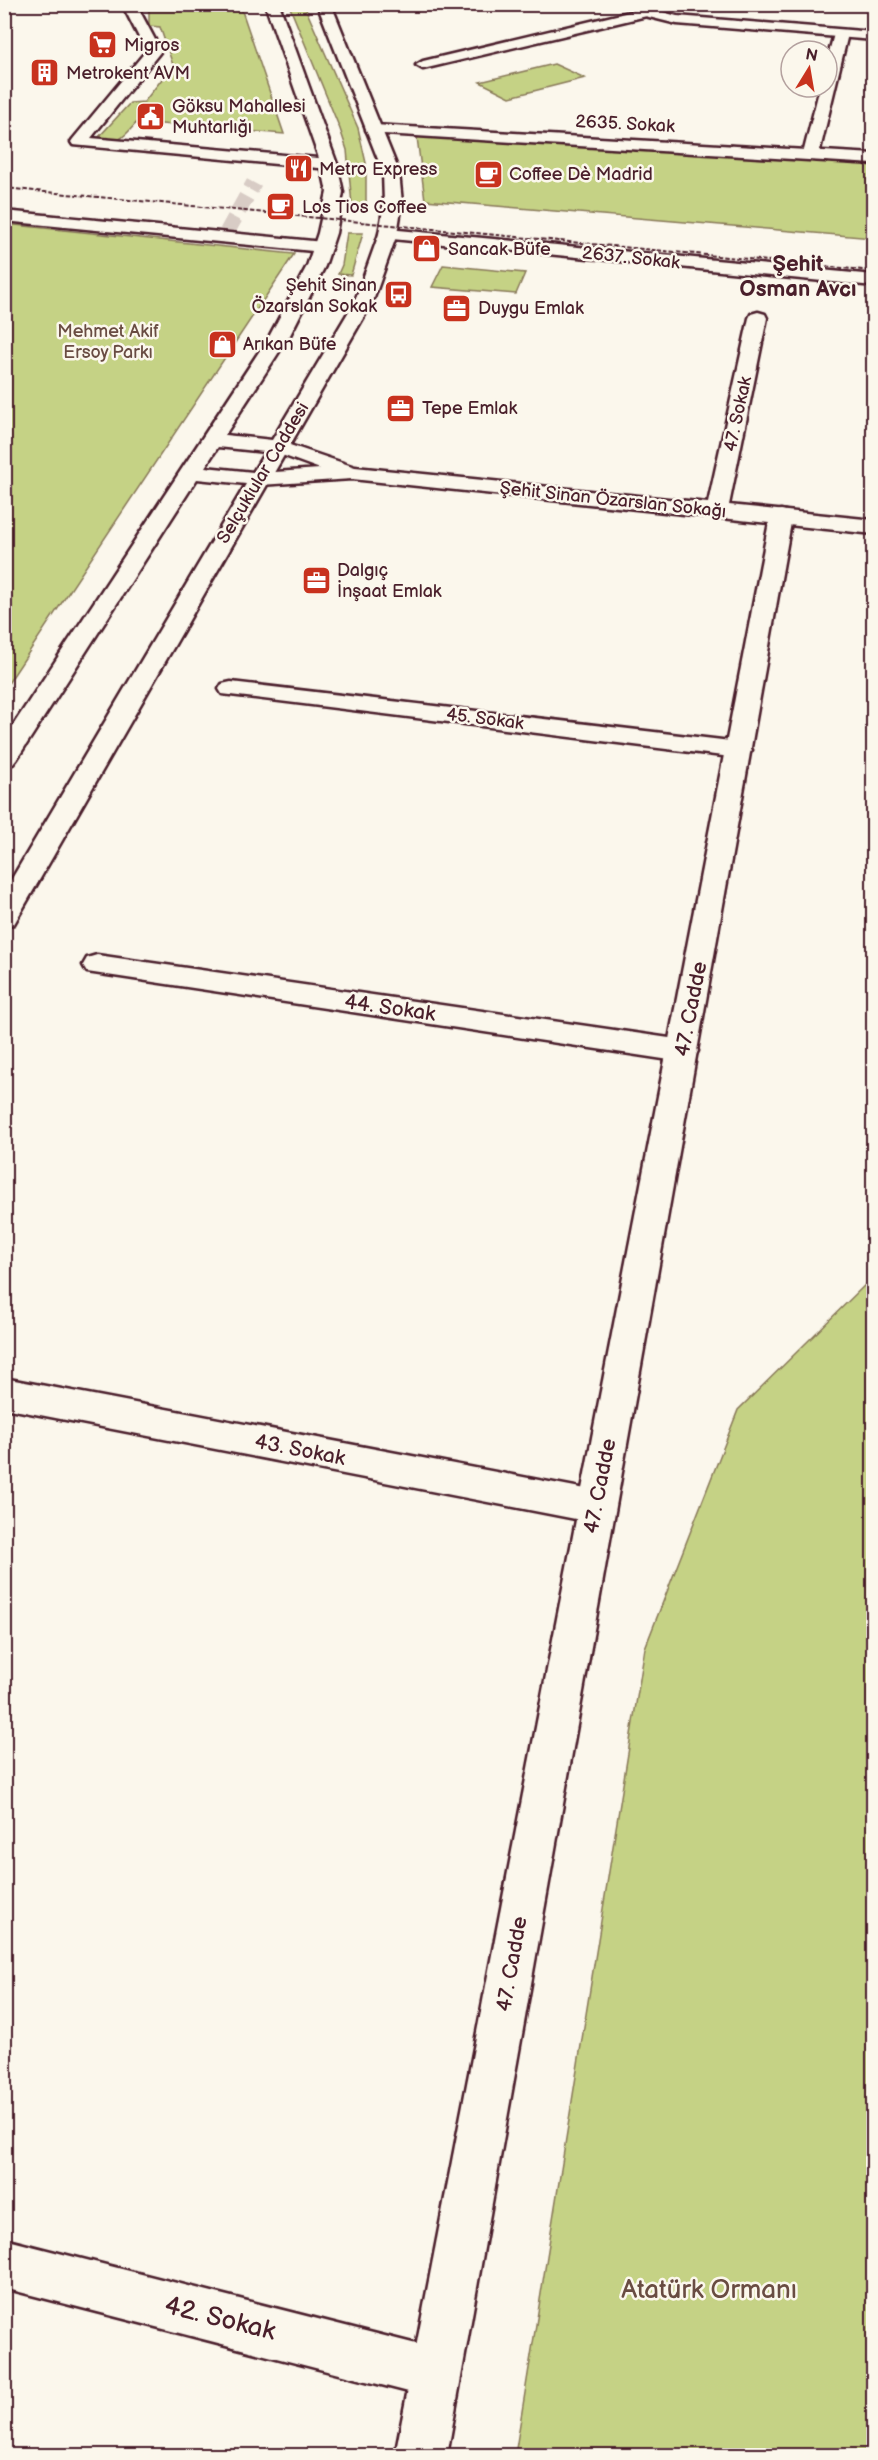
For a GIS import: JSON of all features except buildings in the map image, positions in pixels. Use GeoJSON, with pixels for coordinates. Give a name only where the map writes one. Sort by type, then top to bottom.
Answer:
{"type":"FeatureCollection","features":[{"type":"Feature","properties":{"kind":"street"},"geometry":{"type":"LineString","coordinates":[[129,4],[154,51],[79,142],[263,166],[329,164]]}},
{"type":"Feature","properties":{"kind":"street"},"geometry":{"type":"LineString","coordinates":[[4,759],[280,335],[316,266],[323,247],[335,192],[329,164],[272,4]]}},
{"type":"Feature","properties":{"kind":"street","name":"Selçuklular Caddesi"},"geometry":{"type":"LineString","coordinates":[[4,917],[364,301],[388,234],[393,203],[391,172],[324,4]]}},
{"type":"Feature","properties":{"kind":"street"},"geometry":{"type":"LineString","coordinates":[[423,65],[644,8],[677,20],[873,36]]}},
{"type":"Feature","properties":{"kind":"street"},"geometry":{"type":"LineString","coordinates":[[811,154],[842,34]]}},
{"type":"Feature","properties":{"kind":"street","name":"2635. Sokak"},"geometry":{"type":"LineString","coordinates":[[374,130],[873,159]]}},
{"type":"Feature","properties":{"kind":"street"},"geometry":{"type":"LineString","coordinates":[[4,216],[225,235],[323,247]]}},
{"type":"Feature","properties":{"kind":"street","name":"2637. Sokak"},"geometry":{"type":"LineString","coordinates":[[388,234],[873,281]]}},
{"type":"Feature","properties":{"kind":"street","name":"47. Sokak"},"geometry":{"type":"LineString","coordinates":[[717,511],[758,318]]}},
{"type":"Feature","properties":{"kind":"street"},"geometry":{"type":"LineString","coordinates":[[211,440],[278,447],[352,473]]}},
{"type":"Feature","properties":{"kind":"street"},"geometry":{"type":"LineString","coordinates":[[190,472],[260,479],[352,473]]}},
{"type":"Feature","properties":{"kind":"street","name":"Şehit Sinan Özarslan Sokağı"},"geometry":{"type":"LineString","coordinates":[[352,473],[873,527]]}},
{"type":"Feature","properties":{"kind":"street","name":"47. Cadde"},"geometry":{"type":"LineString","coordinates":[[421,2456],[781,517]]}},
{"type":"Feature","properties":{"kind":"street","name":"45. Sokak"},"geometry":{"type":"LineString","coordinates":[[231,689],[739,750]]}},
{"type":"Feature","properties":{"kind":"street","name":"44. Sokak"},"geometry":{"type":"LineString","coordinates":[[97,965],[683,1051]]}},
{"type":"Feature","properties":{"kind":"street","name":"43. Sokak"},"geometry":{"type":"LineString","coordinates":[[4,1394],[596,1507]]}},
{"type":"Feature","properties":{"kind":"street","name":"42. Sokak"},"geometry":{"type":"LineString","coordinates":[[4,2263],[436,2374]]}},
{"type":"Feature","properties":{"kind":"green space"},"geometry":{"type":"Polygon","coordinates":[[[144,5],[240,5],[284,134],[137,122],[117,140],[99,140],[98,138],[130,103],[144,102],[173,65],[160,27],[149,26],[149,11],[144,5]]]}},
{"type":"Feature","properties":{"kind":"green space"},"geometry":{"type":"Polygon","coordinates":[[[289,5],[304,5],[358,128],[366,163],[366,206],[352,205],[347,150],[289,5]]]}},
{"type":"Feature","properties":{"kind":"green space"},"geometry":{"type":"Polygon","coordinates":[[[554,64],[585,78],[510,97],[480,82],[554,64]]]}},
{"type":"Feature","properties":{"kind":"green space"},"geometry":{"type":"Polygon","coordinates":[[[417,137],[873,164],[873,238],[425,200],[417,137]]]}},
{"type":"Feature","properties":{"kind":"green space","name":"Mehmet Akif Ersoy Parkı"},"geometry":{"type":"Polygon","coordinates":[[[4,224],[294,254],[5,688],[4,224]]]}},
{"type":"Feature","properties":{"kind":"green space"},"geometry":{"type":"Polygon","coordinates":[[[347,233],[363,233],[351,275],[338,274],[342,265],[347,233]]]}},
{"type":"Feature","properties":{"kind":"green space"},"geometry":{"type":"Polygon","coordinates":[[[443,265],[525,273],[516,294],[432,287],[443,265]]]}},
{"type":"Feature","properties":{"kind":"green space","name":"Atatürk Ormanı"},"geometry":{"type":"Polygon","coordinates":[[[873,1277],[873,2455],[515,2455],[645,1648],[738,1410],[873,1277]]]}},
{"type":"Feature","properties":{"kind":"tunnel"},"geometry":{"type":"LineString","coordinates":[[227,232],[254,183]]}},
{"type":"Feature","properties":{"kind":"railway"},"geometry":{"type":"LineString","coordinates":[[4,188],[874,271],[867,270]]}},
{"type":"Feature","properties":{"kind":"place","name":"Migros"},"geometry":{"type":"Point","coordinates":[103,45]}},
{"type":"Feature","properties":{"kind":"place","name":"Metrokent AVM"},"geometry":{"type":"Point","coordinates":[45,73]}},
{"type":"Feature","properties":{"kind":"place","name":"Göksu Mahallesi Muhtarlığı"},"geometry":{"type":"Point","coordinates":[151,116]}},
{"type":"Feature","properties":{"kind":"place","name":"Metro Express"},"geometry":{"type":"Point","coordinates":[298,169]}},
{"type":"Feature","properties":{"kind":"place","name":"Coffee Dè Madrid"},"geometry":{"type":"Point","coordinates":[488,174]}},
{"type":"Feature","properties":{"kind":"place","name":"Los Tios Coffee"},"geometry":{"type":"Point","coordinates":[281,207]}},
{"type":"Feature","properties":{"kind":"place","name":"Sancak Büfe"},"geometry":{"type":"Point","coordinates":[427,249]}},
{"type":"Feature","properties":{"kind":"place","name":"Şehit Sinan Özarslan Sokak"},"geometry":{"type":"Point","coordinates":[398,295]}},
{"type":"Feature","properties":{"kind":"place","name":"Duygu Emlak"},"geometry":{"type":"Point","coordinates":[457,308]}},
{"type":"Feature","properties":{"kind":"place","name":"Arıkan Büfe"},"geometry":{"type":"Point","coordinates":[222,344]}},
{"type":"Feature","properties":{"kind":"place","name":"Tepe Emlak"},"geometry":{"type":"Point","coordinates":[401,408]}},
{"type":"Feature","properties":{"kind":"place","name":"Dalgıç İnşaat Emlak"},"geometry":{"type":"Point","coordinates":[316,580]}},
{"type":"Feature","properties":{"kind":"district","name":"Şehit Osman Avcı"},"geometry":{"type":"Point","coordinates":[798,276]}}]}
